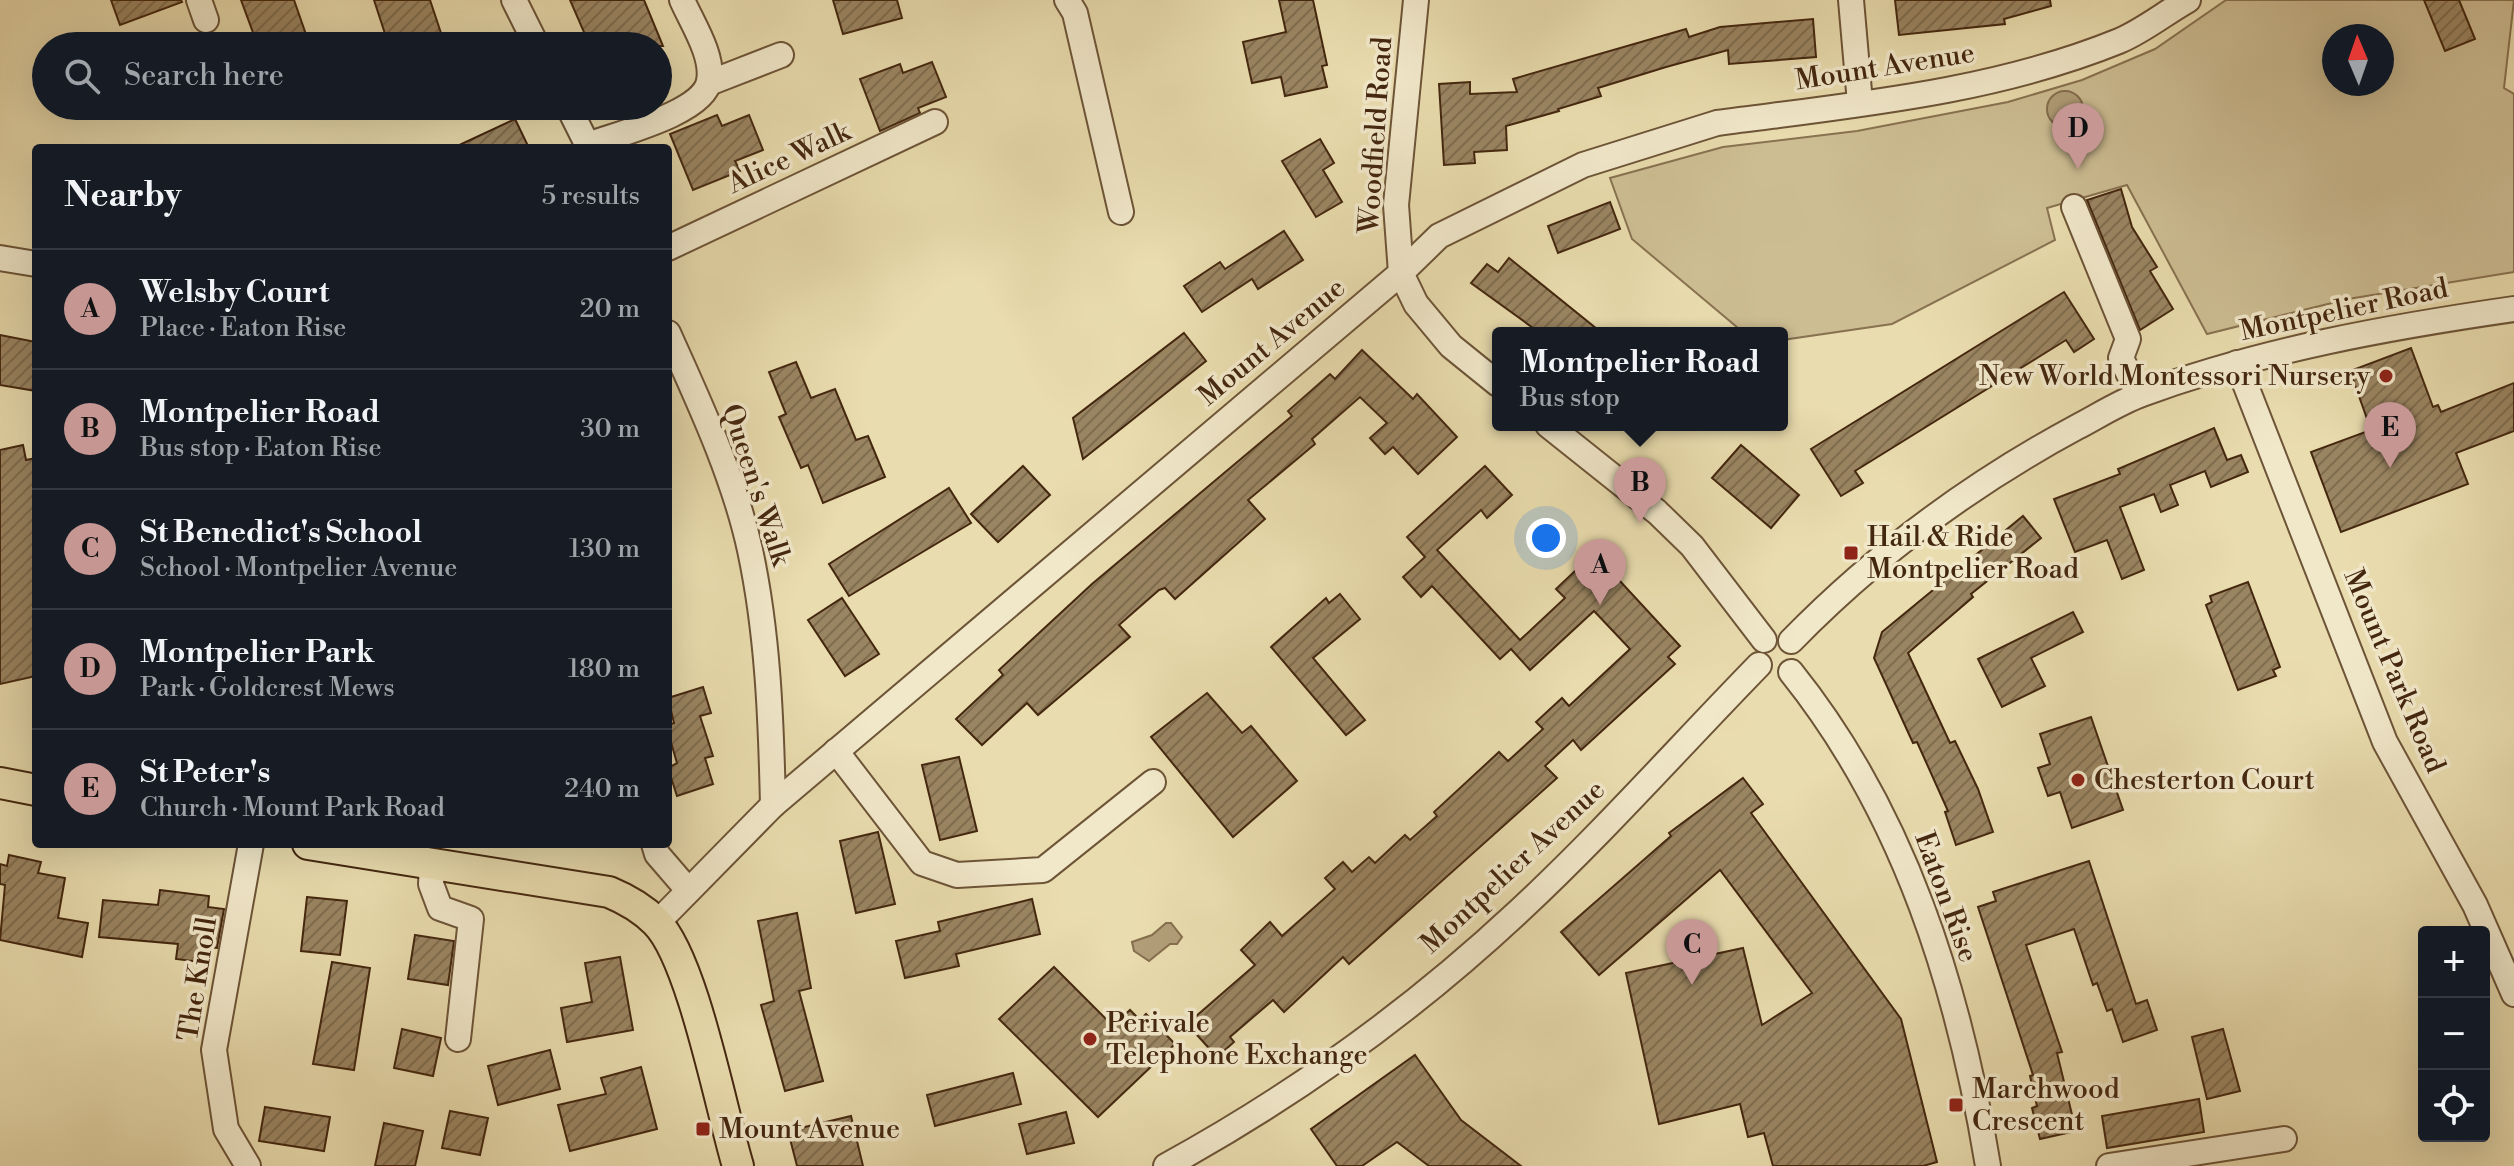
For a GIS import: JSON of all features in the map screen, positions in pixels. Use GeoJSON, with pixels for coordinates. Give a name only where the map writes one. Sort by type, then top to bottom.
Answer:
{"type":"FeatureCollection","features":[{"type":"Feature","properties":{"kind":"main road"},"geometry":{"type":"LineString","coordinates":[[0,783],[32,789]]}},
{"type":"Feature","properties":{"kind":"main road"},"geometry":{"type":"LineString","coordinates":[[331,848],[609,892],[626,898],[657,923],[676,954],[696,1012],[738,1166]]}},
{"type":"Feature","properties":{"kind":"street"},"geometry":{"type":"LineString","coordinates":[[514,0],[530,32]]}},
{"type":"Feature","properties":{"kind":"street"},"geometry":{"type":"LineString","coordinates":[[672,114],[695,105],[709,83],[708,61],[682,0]]}},
{"type":"Feature","properties":{"kind":"street","name":"Woodfield Road"},"geometry":{"type":"LineString","coordinates":[[1401,273],[1396,205],[1416,0]]}},
{"type":"Feature","properties":{"kind":"street"},"geometry":{"type":"LineString","coordinates":[[1851,0],[1860,103]]}},
{"type":"Feature","properties":{"kind":"street","name":"Mount Avenue"},"geometry":{"type":"LineString","coordinates":[[657,923],[773,805],[1401,273],[1439,236],[1583,165],[1717,123],[1860,103],[2020,74],[2121,40],[2188,0]]}},
{"type":"Feature","properties":{"kind":"street"},"geometry":{"type":"LineString","coordinates":[[1072,4],[1121,212]]}},
{"type":"Feature","properties":{"kind":"street"},"geometry":{"type":"LineString","coordinates":[[709,83],[781,55]]}},
{"type":"Feature","properties":{"kind":"street"},"geometry":{"type":"LineString","coordinates":[[575,120],[587,144]]}},
{"type":"Feature","properties":{"kind":"street"},"geometry":{"type":"LineString","coordinates":[[593,144],[656,120]]}},
{"type":"Feature","properties":{"kind":"street","name":"Alice Walk"},"geometry":{"type":"LineString","coordinates":[[672,246],[935,122]]}},
{"type":"Feature","properties":{"kind":"street"},"geometry":{"type":"LineString","coordinates":[[2074,207],[2128,339],[2121,358],[2139,395]]}},
{"type":"Feature","properties":{"kind":"street"},"geometry":{"type":"LineString","coordinates":[[0,258],[32,263]]}},
{"type":"Feature","properties":{"kind":"street"},"geometry":{"type":"LineString","coordinates":[[1401,273],[1416,304],[1451,346],[1492,379]]}},
{"type":"Feature","properties":{"kind":"street","name":"Montpelier Road"},"geometry":{"type":"LineString","coordinates":[[1791,641],[1817,615],[1935,515],[2038,448],[2139,395],[2237,363],[2413,324],[2514,309]]}},
{"type":"Feature","properties":{"kind":"street","name":"Queen's Walk"},"geometry":{"type":"LineString","coordinates":[[672,343],[722,464],[749,546],[763,620],[771,698],[773,805]]}},
{"type":"Feature","properties":{"kind":"street","name":"Mount Park Road"},"geometry":{"type":"LineString","coordinates":[[2237,363],[2385,742],[2475,905],[2514,994]]}},
{"type":"Feature","properties":{"kind":"street"},"geometry":{"type":"LineString","coordinates":[[1556,431],[1657,512],[1692,546],[1764,640]]}},
{"type":"Feature","properties":{"kind":"street"},"geometry":{"type":"LineString","coordinates":[[1782,636],[1791,641],[1798,659],[1791,672],[1772,676],[1759,665],[1758,649],[1764,640],[1782,636]]}},
{"type":"Feature","properties":{"kind":"street","name":"Montpelier Avenue"},"geometry":{"type":"LineString","coordinates":[[1166,1166],[1314,1075],[1454,967],[1518,912],[1759,665]]}},
{"type":"Feature","properties":{"kind":"street","name":"Eaton Rise"},"geometry":{"type":"LineString","coordinates":[[1791,672],[1828,718],[1863,773],[1926,918],[1974,1080],[1988,1166]]}},
{"type":"Feature","properties":{"kind":"street"},"geometry":{"type":"LineString","coordinates":[[836,751],[922,863],[957,875],[1043,870],[1153,782]]}},
{"type":"Feature","properties":{"kind":"street","name":"The Knoll"},"geometry":{"type":"LineString","coordinates":[[248,1166],[226,1129],[214,1050],[250,848]]}},
{"type":"Feature","properties":{"kind":"street"},"geometry":{"type":"LineString","coordinates":[[655,848],[688,890]]}},
{"type":"Feature","properties":{"kind":"street"},"geometry":{"type":"LineString","coordinates":[[432,866],[431,884],[440,908],[471,919],[458,1039]]}},
{"type":"Feature","properties":{"kind":"street"},"geometry":{"type":"LineString","coordinates":[[2109,1166],[2284,1139]]}},
{"type":"Feature","properties":{"kind":"shaded area"},"geometry":{"type":"Polygon","coordinates":[[[2226,0],[2514,0],[2504,88],[2514,94],[2514,272],[2348,299],[2207,334],[2127,185],[2047,208],[2055,240],[1892,324],[1788,339],[1788,327],[1737,327],[1632,239],[1610,178],[1723,147],[1857,131],[2008,102],[2082,80],[2155,49],[2226,0]]]}},
{"type":"Feature","properties":{"kind":"shaded area"},"geometry":{"type":"Polygon","coordinates":[[[2065,91],[2078,96],[2083,109],[2078,122],[2065,127],[2052,122],[2047,109],[2052,96],[2065,91]]]}},
{"type":"Feature","properties":{"kind":"shaded area"},"geometry":{"type":"Polygon","coordinates":[[[1166,923],[1171,923],[1182,937],[1177,944],[1170,944],[1149,961],[1134,951],[1132,942],[1152,935],[1166,923]]]}},
{"type":"Feature","properties":{"kind":"building"},"geometry":{"type":"Polygon","coordinates":[[[111,0],[181,0],[182,2],[120,25],[111,0]]]}},
{"type":"Feature","properties":{"kind":"building"},"geometry":{"type":"Polygon","coordinates":[[[241,0],[294,0],[305,32],[253,32],[241,0]]]}},
{"type":"Feature","properties":{"kind":"building"},"geometry":{"type":"Polygon","coordinates":[[[374,0],[430,0],[441,32],[384,32],[374,0]]]}},
{"type":"Feature","properties":{"kind":"building"},"geometry":{"type":"Polygon","coordinates":[[[570,0],[644,0],[657,32],[584,32],[570,0]]]}},
{"type":"Feature","properties":{"kind":"building"},"geometry":{"type":"Polygon","coordinates":[[[833,0],[897,0],[902,18],[843,34],[833,0]]]}},
{"type":"Feature","properties":{"kind":"building"},"geometry":{"type":"Polygon","coordinates":[[[1279,0],[1313,0],[1327,65],[1322,66],[1327,87],[1285,96],[1281,77],[1252,83],[1243,42],[1286,32],[1279,0]]]}},
{"type":"Feature","properties":{"kind":"building"},"geometry":{"type":"Polygon","coordinates":[[[1895,0],[2050,0],[2051,6],[2004,19],[2005,24],[1899,35],[1895,0]]]}},
{"type":"Feature","properties":{"kind":"building"},"geometry":{"type":"Polygon","coordinates":[[[2424,0],[2459,0],[2475,39],[2445,51],[2424,0]]]}},
{"type":"Feature","properties":{"kind":"building"},"geometry":{"type":"Polygon","coordinates":[[[1813,19],[1816,57],[1729,64],[1728,50],[1666,67],[1598,88],[1601,96],[1506,126],[1507,150],[1474,152],[1475,163],[1444,165],[1439,84],[1470,82],[1470,94],[1517,92],[1513,79],[1686,29],[1689,37],[1720,27],[1813,19]]]}},
{"type":"Feature","properties":{"kind":"building"},"geometry":{"type":"Polygon","coordinates":[[[932,62],[946,97],[918,108],[920,113],[880,131],[860,79],[900,64],[903,73],[932,62]]]}},
{"type":"Feature","properties":{"kind":"building"},"geometry":{"type":"Polygon","coordinates":[[[717,115],[722,126],[749,115],[763,150],[735,161],[740,171],[693,190],[670,134],[717,115]]]}},
{"type":"Feature","properties":{"kind":"building"},"geometry":{"type":"Polygon","coordinates":[[[515,120],[527,144],[462,144],[515,120]]]}},
{"type":"Feature","properties":{"kind":"building"},"geometry":{"type":"Polygon","coordinates":[[[1320,139],[1334,163],[1323,170],[1342,202],[1316,217],[1282,161],[1320,139]]]}},
{"type":"Feature","properties":{"kind":"building"},"geometry":{"type":"Polygon","coordinates":[[[2121,189],[2132,227],[2157,267],[2150,271],[2173,309],[2140,330],[2087,200],[2121,189]]]}},
{"type":"Feature","properties":{"kind":"building"},"geometry":{"type":"Polygon","coordinates":[[[1610,202],[1620,229],[1558,253],[1548,226],[1610,202]]]}},
{"type":"Feature","properties":{"kind":"building"},"geometry":{"type":"Polygon","coordinates":[[[1284,231],[1303,260],[1258,289],[1252,279],[1202,312],[1184,286],[1220,262],[1225,269],[1284,231]]]}},
{"type":"Feature","properties":{"kind":"building"},"geometry":{"type":"Polygon","coordinates":[[[1509,258],[1595,327],[1532,327],[1471,283],[1487,264],[1498,272],[1509,258]]]}},
{"type":"Feature","properties":{"kind":"building"},"geometry":{"type":"Polygon","coordinates":[[[2064,292],[2094,339],[2074,352],[2066,340],[1855,471],[1863,483],[1841,496],[1811,449],[2064,292]]]}},
{"type":"Feature","properties":{"kind":"building"},"geometry":{"type":"Polygon","coordinates":[[[1184,333],[1206,361],[1083,459],[1073,418],[1184,333]]]}},
{"type":"Feature","properties":{"kind":"building"},"geometry":{"type":"Polygon","coordinates":[[[0,335],[32,341],[32,390],[0,385],[0,335]]]}},
{"type":"Feature","properties":{"kind":"building"},"geometry":{"type":"Polygon","coordinates":[[[2411,348],[2433,407],[2438,405],[2441,412],[2514,383],[2514,431],[2456,453],[2468,484],[2341,532],[2311,452],[2371,430],[2350,371],[2411,348]]]}},
{"type":"Feature","properties":{"kind":"building"},"geometry":{"type":"Polygon","coordinates":[[[1362,350],[1413,399],[1417,394],[1457,437],[1418,474],[1393,447],[1385,454],[1370,438],[1387,423],[1360,397],[1312,439],[1315,444],[1248,500],[1265,519],[1175,599],[1165,588],[1159,590],[1119,625],[1130,637],[1038,715],[1027,703],[982,745],[956,719],[1003,675],[999,670],[1092,584],[1292,416],[1288,411],[1330,374],[1335,379],[1362,350]]]}},
{"type":"Feature","properties":{"kind":"building"},"geometry":{"type":"Polygon","coordinates":[[[796,362],[811,398],[835,389],[856,440],[868,436],[885,477],[823,503],[808,465],[801,468],[779,417],[786,414],[769,372],[796,362]]]}},
{"type":"Feature","properties":{"kind":"building"},"geometry":{"type":"Polygon","coordinates":[[[2214,428],[2227,460],[2241,455],[2248,472],[2211,487],[2205,471],[2170,485],[2178,505],[2161,512],[2154,494],[2120,507],[2144,570],[2122,579],[2107,540],[2075,552],[2054,499],[2120,474],[2118,469],[2214,428]]]}},
{"type":"Feature","properties":{"kind":"building"},"geometry":{"type":"Polygon","coordinates":[[[23,445],[26,460],[32,459],[32,677],[0,684],[0,450],[23,445]]]}},
{"type":"Feature","properties":{"kind":"building"},"geometry":{"type":"Polygon","coordinates":[[[1741,445],[1799,495],[1771,528],[1712,478],[1741,445]]]}},
{"type":"Feature","properties":{"kind":"building"},"geometry":{"type":"Polygon","coordinates":[[[1023,466],[1050,495],[998,542],[971,514],[1023,466]]]}},
{"type":"Feature","properties":{"kind":"building"},"geometry":{"type":"Polygon","coordinates":[[[1485,466],[1512,495],[1487,518],[1481,510],[1437,550],[1520,640],[1565,598],[1556,589],[1594,553],[1680,646],[1668,657],[1675,664],[1581,750],[1573,740],[1545,766],[1557,778],[1349,964],[1343,957],[1284,1012],[1273,1000],[1230,1037],[1234,1042],[1217,1057],[1187,1024],[1255,965],[1241,950],[1270,922],[1282,936],[1335,889],[1325,878],[1343,862],[1352,872],[1369,857],[1375,863],[1405,835],[1410,840],[1437,816],[1434,812],[1499,752],[1508,761],[1543,729],[1536,722],[1562,698],[1569,706],[1630,649],[1594,611],[1530,670],[1511,649],[1500,659],[1432,586],[1421,597],[1403,577],[1425,557],[1407,537],[1485,466]]]}},
{"type":"Feature","properties":{"kind":"building"},"geometry":{"type":"Polygon","coordinates":[[[949,488],[971,523],[849,596],[829,564],[949,488]]]}},
{"type":"Feature","properties":{"kind":"building"},"geometry":{"type":"Polygon","coordinates":[[[2023,516],[2041,538],[1971,594],[1973,597],[1908,653],[1950,743],[1955,741],[1978,789],[1993,832],[1956,845],[1945,812],[1948,811],[1874,658],[1882,632],[2023,516]]]}},
{"type":"Feature","properties":{"kind":"building"},"geometry":{"type":"Polygon","coordinates":[[[2248,582],[2280,667],[2273,670],[2276,676],[2238,690],[2206,605],[2212,602],[2210,596],[2248,582]]]}},
{"type":"Feature","properties":{"kind":"building"},"geometry":{"type":"Polygon","coordinates":[[[1340,594],[1360,619],[1313,658],[1365,720],[1346,735],[1271,647],[1326,598],[1329,603],[1340,594]]]}},
{"type":"Feature","properties":{"kind":"building"},"geometry":{"type":"Polygon","coordinates":[[[842,598],[879,654],[845,676],[808,620],[842,598]]]}},
{"type":"Feature","properties":{"kind":"building"},"geometry":{"type":"Polygon","coordinates":[[[2073,612],[2083,632],[2031,658],[2045,686],[2002,707],[1978,659],[2073,612]]]}},
{"type":"Feature","properties":{"kind":"building"},"geometry":{"type":"Polygon","coordinates":[[[703,687],[711,713],[700,716],[713,756],[705,758],[713,784],[677,796],[672,780],[672,766],[677,763],[672,746],[672,697],[703,687]]]}},
{"type":"Feature","properties":{"kind":"building"},"geometry":{"type":"Polygon","coordinates":[[[1207,693],[1242,733],[1251,726],[1297,781],[1233,837],[1151,737],[1207,693]]]}},
{"type":"Feature","properties":{"kind":"building","name":"Chesterton Court"},"geometry":{"type":"Polygon","coordinates":[[[2091,717],[2123,810],[2072,828],[2060,792],[2048,796],[2038,768],[2050,764],[2040,734],[2091,717]]]}},
{"type":"Feature","properties":{"kind":"building"},"geometry":{"type":"Polygon","coordinates":[[[959,757],[977,831],[940,840],[922,765],[959,757]]]}},
{"type":"Feature","properties":{"kind":"building"},"geometry":{"type":"Polygon","coordinates":[[[1743,778],[1763,804],[1751,813],[1901,1019],[1937,1162],[1923,1166],[1773,1166],[1764,1133],[1748,1137],[1740,1104],[1659,1124],[1626,973],[1743,948],[1762,1025],[1812,993],[1720,870],[1599,975],[1561,932],[1671,836],[1669,833],[1743,778]]]}},
{"type":"Feature","properties":{"kind":"building"},"geometry":{"type":"Polygon","coordinates":[[[878,832],[895,904],[856,913],[840,841],[878,832]]]}},
{"type":"Feature","properties":{"kind":"building"},"geometry":{"type":"Polygon","coordinates":[[[9,855],[41,862],[38,873],[65,878],[58,918],[88,923],[82,957],[0,940],[5,885],[0,884],[0,864],[7,866],[9,855]]]}},
{"type":"Feature","properties":{"kind":"building"},"geometry":{"type":"Polygon","coordinates":[[[2089,861],[2136,1004],[2147,1000],[2157,1030],[2123,1042],[2112,1009],[2107,1011],[2097,983],[2093,985],[2074,929],[2026,945],[2062,1052],[2057,1053],[2076,1131],[2040,1139],[2032,1108],[2037,1106],[2030,1076],[2033,1075],[1978,907],[1996,901],[1993,892],[2089,861]]]}},
{"type":"Feature","properties":{"kind":"building"},"geometry":{"type":"Polygon","coordinates":[[[160,890],[209,896],[208,907],[224,909],[217,948],[209,947],[207,963],[176,959],[178,944],[99,937],[103,900],[158,905],[160,890]]]}},
{"type":"Feature","properties":{"kind":"building"},"geometry":{"type":"Polygon","coordinates":[[[307,897],[347,901],[340,955],[301,951],[307,897]]]}},
{"type":"Feature","properties":{"kind":"building"},"geometry":{"type":"Polygon","coordinates":[[[1032,899],[1040,934],[956,954],[959,966],[905,978],[896,941],[940,931],[938,922],[1032,899]]]}},
{"type":"Feature","properties":{"kind":"building"},"geometry":{"type":"Polygon","coordinates":[[[797,913],[811,988],[799,991],[823,1081],[785,1091],[761,1005],[774,1001],[758,921],[797,913]]]}},
{"type":"Feature","properties":{"kind":"building"},"geometry":{"type":"Polygon","coordinates":[[[415,935],[454,941],[448,985],[408,979],[415,935]]]}},
{"type":"Feature","properties":{"kind":"building"},"geometry":{"type":"Polygon","coordinates":[[[620,957],[633,1030],[567,1042],[561,1008],[592,1002],[585,963],[620,957]]]}},
{"type":"Feature","properties":{"kind":"building"},"geometry":{"type":"Polygon","coordinates":[[[332,962],[370,968],[354,1070],[313,1064],[332,962]]]}},
{"type":"Feature","properties":{"kind":"building","name":"Perivale Telephone Exchange"},"geometry":{"type":"Polygon","coordinates":[[[1054,967],[1113,1026],[1130,1010],[1140,1020],[1146,1014],[1175,1044],[1098,1117],[999,1019],[1054,967]]]}},
{"type":"Feature","properties":{"kind":"building"},"geometry":{"type":"Polygon","coordinates":[[[402,1029],[441,1038],[433,1076],[394,1068],[402,1029]]]}},
{"type":"Feature","properties":{"kind":"building"},"geometry":{"type":"Polygon","coordinates":[[[2223,1029],[2240,1091],[2207,1099],[2192,1037],[2223,1029]]]}},
{"type":"Feature","properties":{"kind":"building"},"geometry":{"type":"Polygon","coordinates":[[[550,1050],[560,1089],[498,1105],[488,1066],[550,1050]]]}},
{"type":"Feature","properties":{"kind":"building"},"geometry":{"type":"Polygon","coordinates":[[[1415,1055],[1461,1120],[1521,1166],[1429,1166],[1397,1142],[1362,1166],[1337,1166],[1311,1129],[1415,1055]]]}},
{"type":"Feature","properties":{"kind":"building"},"geometry":{"type":"Polygon","coordinates":[[[641,1067],[657,1129],[570,1151],[558,1105],[606,1094],[601,1078],[641,1067]]]}},
{"type":"Feature","properties":{"kind":"building"},"geometry":{"type":"Polygon","coordinates":[[[1013,1073],[1021,1104],[935,1126],[927,1095],[1013,1073]]]}},
{"type":"Feature","properties":{"kind":"building"},"geometry":{"type":"Polygon","coordinates":[[[2199,1099],[2204,1132],[2107,1148],[2102,1116],[2199,1099]]]}},
{"type":"Feature","properties":{"kind":"building"},"geometry":{"type":"Polygon","coordinates":[[[265,1107],[330,1117],[324,1151],[259,1141],[265,1107]]]}},
{"type":"Feature","properties":{"kind":"building"},"geometry":{"type":"Polygon","coordinates":[[[450,1111],[488,1118],[480,1155],[442,1148],[450,1111]]]}},
{"type":"Feature","properties":{"kind":"building"},"geometry":{"type":"Polygon","coordinates":[[[1066,1112],[1074,1143],[1027,1154],[1019,1124],[1066,1112]]]}},
{"type":"Feature","properties":{"kind":"building"},"geometry":{"type":"Polygon","coordinates":[[[851,1116],[863,1166],[797,1166],[788,1131],[851,1116]]]}},
{"type":"Feature","properties":{"kind":"building"},"geometry":{"type":"Polygon","coordinates":[[[384,1123],[423,1131],[415,1166],[375,1166],[384,1123]]]}},
{"type":"Feature","properties":{"kind":"place","name":"Montpelier Park"},"geometry":{"type":"Point","coordinates":[2078,169]}},
{"type":"Feature","properties":{"kind":"place","name":"New World Montessori Nursery"},"geometry":{"type":"Point","coordinates":[2386,376]}},
{"type":"Feature","properties":{"kind":"place","name":"St Peter's"},"geometry":{"type":"Point","coordinates":[2390,468]}},
{"type":"Feature","properties":{"kind":"place","name":"Montpelier Road"},"geometry":{"type":"Point","coordinates":[1640,523]}},
{"type":"Feature","properties":{"kind":"place","name":"Hail & Ride Montpelier Road"},"geometry":{"type":"Point","coordinates":[1851,553]}},
{"type":"Feature","properties":{"kind":"place","name":"Welsby Court"},"geometry":{"type":"Point","coordinates":[1600,605]}},
{"type":"Feature","properties":{"kind":"place","name":"Chesterton Court"},"geometry":{"type":"Point","coordinates":[2078,780]}},
{"type":"Feature","properties":{"kind":"place","name":"St Benedict's School"},"geometry":{"type":"Point","coordinates":[1692,985]}},
{"type":"Feature","properties":{"kind":"place","name":"Perivale Telephone Exchange"},"geometry":{"type":"Point","coordinates":[1090,1039]}},
{"type":"Feature","properties":{"kind":"place","name":"Marchwood Crescent"},"geometry":{"type":"Point","coordinates":[1956,1105]}},
{"type":"Feature","properties":{"kind":"place","name":"Mount Avenue"},"geometry":{"type":"Point","coordinates":[703,1129]}}]}
